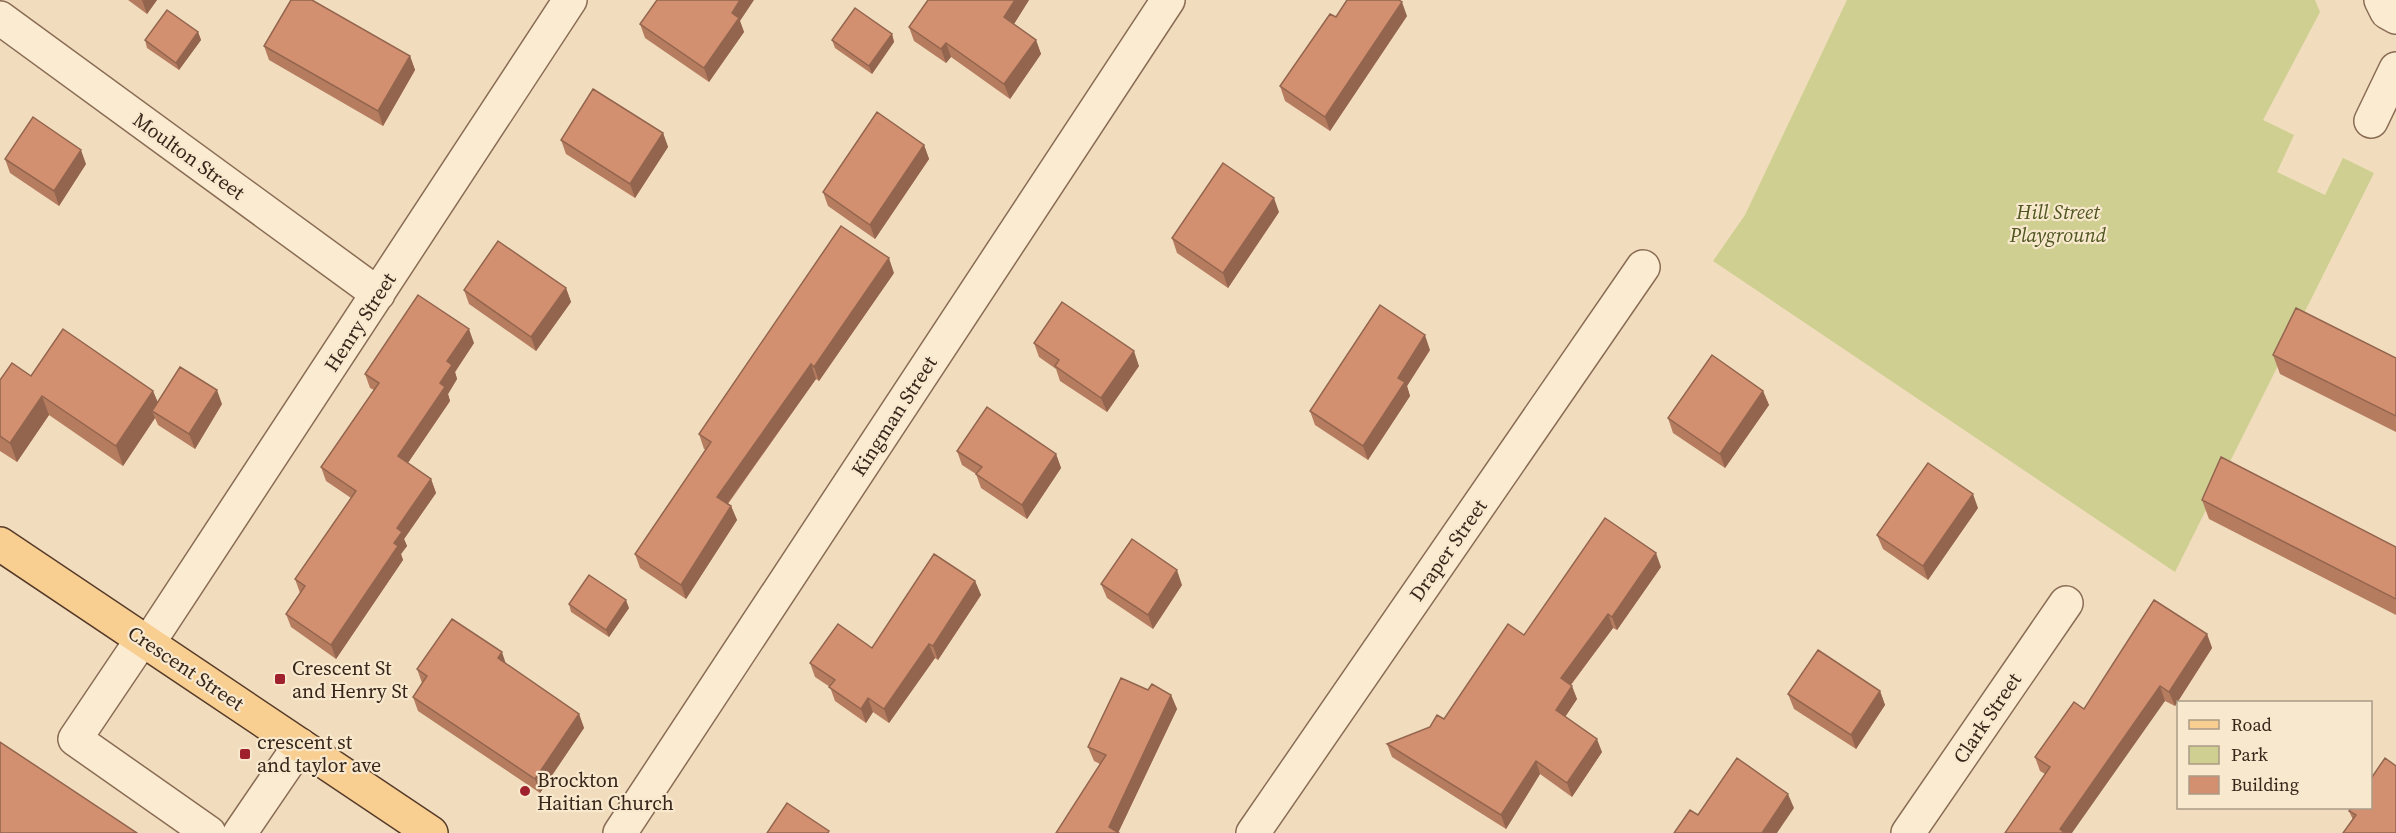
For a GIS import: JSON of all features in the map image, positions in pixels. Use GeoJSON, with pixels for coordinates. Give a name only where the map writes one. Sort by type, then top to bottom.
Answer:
{"type":"FeatureCollection","features":[{"type":"Feature","properties":{"kind":"main road","name":"Crescent Street"},"geometry":{"type":"LineString","coordinates":[[0,544],[431,833]]}},
{"type":"Feature","properties":{"kind":"street","name":"Henry Street"},"geometry":{"type":"LineString","coordinates":[[209,833],[75,739],[146,640],[378,294],[570,0]]}},
{"type":"Feature","properties":{"kind":"street","name":"Kingman Street"},"geometry":{"type":"LineString","coordinates":[[620,833],[1168,0]]}},
{"type":"Feature","properties":{"kind":"street"},"geometry":{"type":"LineString","coordinates":[[2381,0],[2387,12],[2396,17]]}},
{"type":"Feature","properties":{"kind":"street","name":"Moulton Street"},"geometry":{"type":"LineString","coordinates":[[0,18],[378,294]]}},
{"type":"Feature","properties":{"kind":"street"},"geometry":{"type":"LineString","coordinates":[[2371,120],[2396,69]]}},
{"type":"Feature","properties":{"kind":"street","name":"Draper Street"},"geometry":{"type":"LineString","coordinates":[[1253,833],[1643,267]]}},
{"type":"Feature","properties":{"kind":"street","name":"Clark Street"},"geometry":{"type":"LineString","coordinates":[[1908,833],[2066,603]]}},
{"type":"Feature","properties":{"kind":"street"},"geometry":{"type":"LineString","coordinates":[[240,833],[300,745]]}},
{"type":"Feature","properties":{"kind":"green space","name":"Hill Street Playground"},"geometry":{"type":"Polygon","coordinates":[[[1847,0],[2315,0],[2320,12],[2263,120],[2294,135],[2277,172],[2325,195],[2343,158],[2374,173],[2175,572],[1713,261],[1745,215],[1847,0]]]}},
{"type":"Feature","properties":{"kind":"building"},"geometry":{"type":"Polygon","coordinates":[[[291,0],[312,0],[410,56],[378,111],[264,46],[291,0]]]}},
{"type":"Feature","properties":{"kind":"building"},"geometry":{"type":"Polygon","coordinates":[[[657,0],[740,0],[732,13],[739,18],[704,68],[640,24],[657,0]]]}},
{"type":"Feature","properties":{"kind":"building"},"geometry":{"type":"Polygon","coordinates":[[[928,0],[1015,0],[1004,17],[1036,40],[1004,84],[946,43],[941,49],[909,27],[928,0]]]}},
{"type":"Feature","properties":{"kind":"building"},"geometry":{"type":"Polygon","coordinates":[[[1347,0],[1399,0],[1402,2],[1325,117],[1280,86],[1330,14],[1336,17],[1347,0]]]}},
{"type":"Feature","properties":{"kind":"building"},"geometry":{"type":"Polygon","coordinates":[[[855,8],[892,34],[869,66],[832,40],[855,8]]]}},
{"type":"Feature","properties":{"kind":"building"},"geometry":{"type":"Polygon","coordinates":[[[167,10],[198,32],[176,63],[145,40],[167,10]]]}},
{"type":"Feature","properties":{"kind":"building"},"geometry":{"type":"Polygon","coordinates":[[[593,89],[663,133],[630,184],[561,140],[593,89]]]}},
{"type":"Feature","properties":{"kind":"building"},"geometry":{"type":"Polygon","coordinates":[[[877,112],[924,145],[870,225],[823,192],[877,112]]]}},
{"type":"Feature","properties":{"kind":"building"},"geometry":{"type":"Polygon","coordinates":[[[33,117],[81,150],[54,191],[5,159],[33,117]]]}},
{"type":"Feature","properties":{"kind":"building"},"geometry":{"type":"Polygon","coordinates":[[[1223,163],[1274,198],[1223,273],[1172,238],[1223,163]]]}},
{"type":"Feature","properties":{"kind":"building"},"geometry":{"type":"Polygon","coordinates":[[[841,226],[889,258],[814,367],[811,364],[717,497],[731,506],[681,585],[635,554],[711,442],[699,434],[841,226]]]}},
{"type":"Feature","properties":{"kind":"building"},"geometry":{"type":"Polygon","coordinates":[[[498,241],[566,288],[531,337],[464,290],[498,241]]]}},
{"type":"Feature","properties":{"kind":"building"},"geometry":{"type":"Polygon","coordinates":[[[418,295],[469,329],[447,361],[452,365],[440,383],[445,387],[398,456],[431,479],[397,528],[402,532],[394,543],[398,546],[331,645],[286,614],[305,586],[295,579],[356,491],[321,467],[379,383],[365,374],[418,295]]]}},
{"type":"Feature","properties":{"kind":"building"},"geometry":{"type":"Polygon","coordinates":[[[1062,302],[1134,351],[1101,398],[1055,366],[1059,360],[1034,343],[1062,302]]]}},
{"type":"Feature","properties":{"kind":"building"},"geometry":{"type":"Polygon","coordinates":[[[1380,305],[1425,335],[1398,378],[1405,382],[1363,446],[1310,411],[1380,305]]]}},
{"type":"Feature","properties":{"kind":"building"},"geometry":{"type":"Polygon","coordinates":[[[2296,308],[2396,358],[2396,416],[2273,355],[2296,308]]]}},
{"type":"Feature","properties":{"kind":"building"},"geometry":{"type":"Polygon","coordinates":[[[63,329],[153,391],[116,446],[42,396],[10,443],[0,436],[0,380],[12,363],[31,376],[63,329]]]}},
{"type":"Feature","properties":{"kind":"building"},"geometry":{"type":"Polygon","coordinates":[[[1712,355],[1763,391],[1720,454],[1668,418],[1712,355]]]}},
{"type":"Feature","properties":{"kind":"building"},"geometry":{"type":"Polygon","coordinates":[[[180,367],[217,390],[189,434],[152,411],[180,367]]]}},
{"type":"Feature","properties":{"kind":"building"},"geometry":{"type":"Polygon","coordinates":[[[987,407],[1056,454],[1022,505],[976,474],[982,467],[957,451],[987,407]]]}},
{"type":"Feature","properties":{"kind":"building"},"geometry":{"type":"Polygon","coordinates":[[[2221,457],[2396,547],[2396,599],[2202,500],[2221,457]]]}},
{"type":"Feature","properties":{"kind":"building"},"geometry":{"type":"Polygon","coordinates":[[[1928,463],[1973,494],[1923,566],[1877,535],[1928,463]]]}},
{"type":"Feature","properties":{"kind":"building"},"geometry":{"type":"Polygon","coordinates":[[[1605,518],[1656,553],[1612,617],[1608,614],[1561,678],[1572,686],[1556,710],[1597,739],[1567,783],[1536,761],[1501,815],[1387,744],[1430,727],[1437,715],[1444,719],[1508,624],[1524,635],[1605,518]]]}},
{"type":"Feature","properties":{"kind":"building"},"geometry":{"type":"Polygon","coordinates":[[[1132,539],[1177,570],[1148,615],[1101,584],[1132,539]]]}},
{"type":"Feature","properties":{"kind":"building"},"geometry":{"type":"Polygon","coordinates":[[[934,554],[975,581],[933,646],[929,644],[884,709],[868,698],[861,709],[829,687],[835,680],[810,663],[838,624],[872,648],[934,554]]]}},
{"type":"Feature","properties":{"kind":"building"},"geometry":{"type":"Polygon","coordinates":[[[589,575],[626,600],[606,630],[569,604],[589,575]]]}},
{"type":"Feature","properties":{"kind":"building"},"geometry":{"type":"Polygon","coordinates":[[[2154,600],[2207,634],[2169,692],[2160,686],[2060,829],[2065,833],[2005,833],[2050,767],[2035,757],[2074,702],[2084,709],[2154,600]]]}},
{"type":"Feature","properties":{"kind":"building"},"geometry":{"type":"Polygon","coordinates":[[[452,619],[502,652],[498,658],[579,714],[535,779],[413,697],[427,676],[417,669],[452,619]]]}},
{"type":"Feature","properties":{"kind":"building"},"geometry":{"type":"Polygon","coordinates":[[[1818,650],[1880,691],[1851,735],[1788,694],[1818,650]]]}},
{"type":"Feature","properties":{"kind":"building"},"geometry":{"type":"Polygon","coordinates":[[[1121,678],[1148,690],[1152,684],[1171,695],[1109,827],[1119,833],[1056,833],[1106,755],[1088,747],[1121,678]]]}},
{"type":"Feature","properties":{"kind":"building"},"geometry":{"type":"Polygon","coordinates":[[[0,742],[137,833],[0,833],[0,742]]]}},
{"type":"Feature","properties":{"kind":"building"},"geometry":{"type":"Polygon","coordinates":[[[1737,758],[1788,794],[1762,833],[1674,833],[1690,810],[1698,815],[1737,758]]]}},
{"type":"Feature","properties":{"kind":"building"},"geometry":{"type":"Polygon","coordinates":[[[2385,758],[2396,766],[2396,833],[2343,833],[2356,815],[2349,811],[2350,809],[2372,809],[2372,777],[2385,758]]]}},
{"type":"Feature","properties":{"kind":"building"},"geometry":{"type":"Polygon","coordinates":[[[787,803],[829,831],[828,833],[767,833],[787,803]]]}},
{"type":"Feature","properties":{"kind":"place","name":"Crescent St and Henry St"},"geometry":{"type":"Point","coordinates":[280,679]}},
{"type":"Feature","properties":{"kind":"place","name":"crescent st and taylor ave"},"geometry":{"type":"Point","coordinates":[245,754]}},
{"type":"Feature","properties":{"kind":"place","name":"Brockton Haitian Church"},"geometry":{"type":"Point","coordinates":[525,791]}}]}
